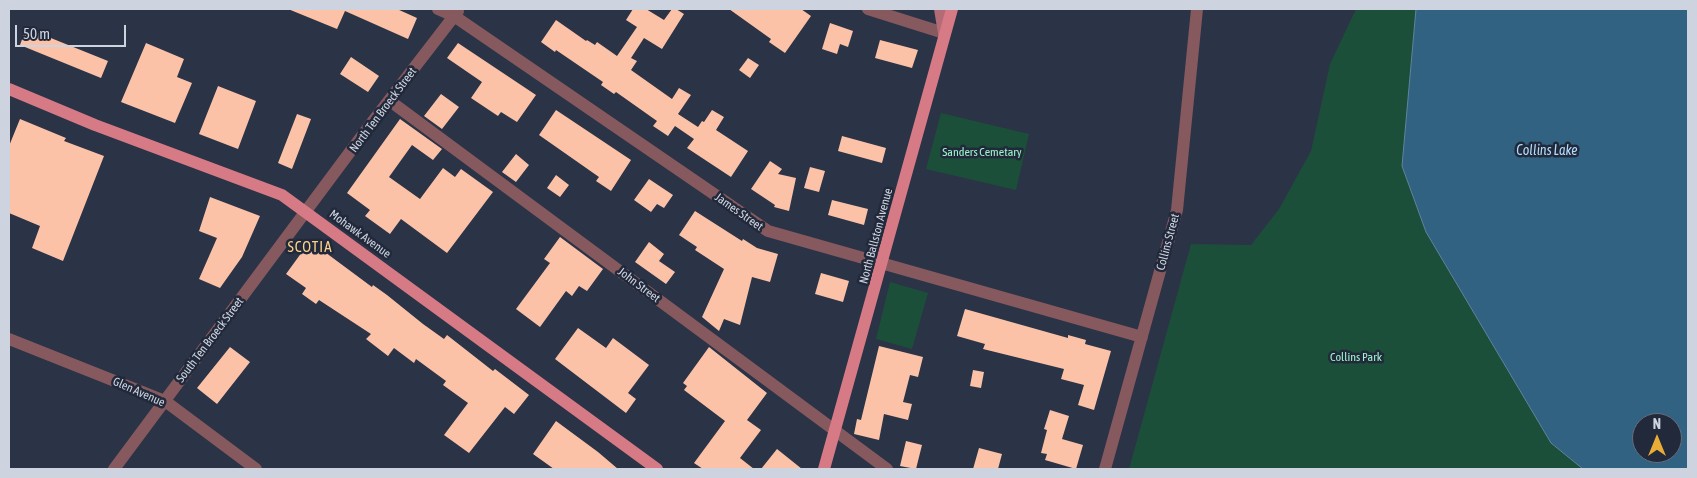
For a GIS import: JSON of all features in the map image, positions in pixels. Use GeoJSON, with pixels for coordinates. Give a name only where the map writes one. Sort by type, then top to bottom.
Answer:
{"type":"FeatureCollection","features":[{"type":"Feature","properties":{"kind":"main road","name":"North Ballston Avenue"},"geometry":{"type":"LineString","coordinates":[[824,469],[952,9]]}},
{"type":"Feature","properties":{"kind":"main road","name":"Mohawk Avenue"},"geometry":{"type":"LineString","coordinates":[[9,89],[95,125],[282,195],[657,469]]}},
{"type":"Feature","properties":{"kind":"street","name":"James Street"},"geometry":{"type":"LineString","coordinates":[[438,9],[457,12],[768,232],[1142,337]]}},
{"type":"Feature","properties":{"kind":"street"},"geometry":{"type":"LineString","coordinates":[[868,9],[944,33],[940,9]]}},
{"type":"Feature","properties":{"kind":"street","name":"Collins Street"},"geometry":{"type":"LineString","coordinates":[[1105,469],[1177,210],[1197,9]]}},
{"type":"Feature","properties":{"kind":"street","name":"North Ten Broeck Street"},"geometry":{"type":"LineString","coordinates":[[307,212],[370,125],[457,12]]}},
{"type":"Feature","properties":{"kind":"street","name":"John Street"},"geometry":{"type":"LineString","coordinates":[[390,101],[887,469]]}},
{"type":"Feature","properties":{"kind":"street","name":"South Ten Broeck Street"},"geometry":{"type":"LineString","coordinates":[[114,469],[307,212]]}},
{"type":"Feature","properties":{"kind":"street","name":"Glen Avenue"},"geometry":{"type":"LineString","coordinates":[[9,339],[165,401],[256,469]]}},
{"type":"Feature","properties":{"kind":"green space","name":"Collins Park"},"geometry":{"type":"Polygon","coordinates":[[[1356,9],[1416,9],[1402,166],[1426,232],[1551,443],[1583,469],[1129,469],[1191,244],[1251,245],[1279,209],[1311,151],[1330,64],[1356,9]]]}},
{"type":"Feature","properties":{"kind":"green space","name":"Sanders Cemetary"},"geometry":{"type":"Polygon","coordinates":[[[941,113],[1029,134],[1016,190],[926,169],[941,113]]]}},
{"type":"Feature","properties":{"kind":"green space"},"geometry":{"type":"Polygon","coordinates":[[[890,282],[928,293],[912,349],[876,339],[890,282]]]}},
{"type":"Feature","properties":{"kind":"water","name":"Collins Lake"},"geometry":{"type":"Polygon","coordinates":[[[1416,9],[1688,9],[1688,469],[1583,469],[1551,443],[1426,232],[1402,166],[1416,9]]]}},
{"type":"Feature","properties":{"kind":"building"},"geometry":{"type":"Polygon","coordinates":[[[288,9],[397,9],[417,18],[408,39],[345,11],[337,29],[288,9]]]}},
{"type":"Feature","properties":{"kind":"building"},"geometry":{"type":"Polygon","coordinates":[[[633,9],[646,9],[664,20],[672,9],[676,9],[684,14],[662,49],[644,38],[631,58],[637,61],[631,70],[672,99],[679,88],[691,95],[678,114],[698,127],[712,110],[724,117],[716,130],[748,151],[731,177],[687,148],[694,139],[675,126],[668,136],[653,126],[657,121],[616,92],[614,94],[601,85],[603,82],[541,42],[556,20],[586,41],[595,45],[597,42],[617,56],[637,27],[626,20],[633,9]]]}},
{"type":"Feature","properties":{"kind":"building"},"geometry":{"type":"Polygon","coordinates":[[[729,9],[801,9],[811,16],[785,53],[769,42],[771,39],[729,9]]]}},
{"type":"Feature","properties":{"kind":"building"},"geometry":{"type":"Polygon","coordinates":[[[830,23],[853,31],[848,47],[840,44],[837,54],[822,49],[830,23]]]}},
{"type":"Feature","properties":{"kind":"building"},"geometry":{"type":"Polygon","coordinates":[[[26,28],[108,61],[101,78],[20,45],[26,28]]]}},
{"type":"Feature","properties":{"kind":"building"},"geometry":{"type":"Polygon","coordinates":[[[880,40],[918,50],[912,68],[875,58],[880,40]]]}},
{"type":"Feature","properties":{"kind":"building"},"geometry":{"type":"Polygon","coordinates":[[[146,43],[184,59],[177,77],[192,83],[175,123],[121,102],[146,43]]]}},
{"type":"Feature","properties":{"kind":"building"},"geometry":{"type":"Polygon","coordinates":[[[458,43],[536,95],[517,122],[501,112],[498,116],[471,98],[482,82],[447,58],[458,43]]]}},
{"type":"Feature","properties":{"kind":"building"},"geometry":{"type":"Polygon","coordinates":[[[351,57],[379,76],[368,92],[340,74],[351,57]]]}},
{"type":"Feature","properties":{"kind":"building"},"geometry":{"type":"Polygon","coordinates":[[[748,58],[759,65],[750,78],[739,70],[748,58]]]}},
{"type":"Feature","properties":{"kind":"building"},"geometry":{"type":"Polygon","coordinates":[[[218,86],[256,101],[238,149],[199,134],[218,86]]]}},
{"type":"Feature","properties":{"kind":"building"},"geometry":{"type":"Polygon","coordinates":[[[441,94],[459,107],[442,129],[424,116],[441,94]]]}},
{"type":"Feature","properties":{"kind":"building"},"geometry":{"type":"Polygon","coordinates":[[[556,110],[631,160],[611,191],[596,181],[599,177],[539,135],[556,110]]]}},
{"type":"Feature","properties":{"kind":"building"},"geometry":{"type":"Polygon","coordinates":[[[297,114],[311,119],[292,169],[278,163],[297,114]]]}},
{"type":"Feature","properties":{"kind":"building"},"geometry":{"type":"Polygon","coordinates":[[[20,119],[66,138],[64,141],[104,156],[63,261],[32,248],[40,226],[9,213],[9,146],[20,119]]]}},
{"type":"Feature","properties":{"kind":"building"},"geometry":{"type":"Polygon","coordinates":[[[400,119],[442,149],[433,160],[412,145],[389,177],[420,199],[443,168],[455,177],[461,169],[493,192],[447,253],[401,219],[390,234],[365,216],[370,210],[347,193],[400,119]]]}},
{"type":"Feature","properties":{"kind":"building"},"geometry":{"type":"Polygon","coordinates":[[[842,136],[886,148],[882,163],[838,151],[842,136]]]}},
{"type":"Feature","properties":{"kind":"building"},"geometry":{"type":"Polygon","coordinates":[[[516,154],[529,165],[516,182],[502,172],[516,154]]]}},
{"type":"Feature","properties":{"kind":"building"},"geometry":{"type":"Polygon","coordinates":[[[770,161],[782,169],[778,174],[796,178],[789,211],[774,207],[775,205],[751,189],[770,161]]]}},
{"type":"Feature","properties":{"kind":"building"},"geometry":{"type":"Polygon","coordinates":[[[810,167],[825,171],[819,192],[804,188],[810,167]]]}},
{"type":"Feature","properties":{"kind":"building"},"geometry":{"type":"Polygon","coordinates":[[[556,175],[569,185],[560,197],[547,188],[556,175]]]}},
{"type":"Feature","properties":{"kind":"building"},"geometry":{"type":"Polygon","coordinates":[[[649,179],[673,195],[664,208],[657,204],[651,212],[634,200],[649,179]]]}},
{"type":"Feature","properties":{"kind":"building"},"geometry":{"type":"Polygon","coordinates":[[[210,197],[260,216],[242,257],[220,288],[199,279],[217,238],[199,231],[210,197]]]}},
{"type":"Feature","properties":{"kind":"building"},"geometry":{"type":"Polygon","coordinates":[[[832,200],[868,209],[864,225],[828,215],[832,200]]]}},
{"type":"Feature","properties":{"kind":"building"},"geometry":{"type":"Polygon","coordinates":[[[695,211],[742,241],[743,239],[757,248],[778,254],[770,282],[752,277],[740,325],[724,319],[719,331],[702,317],[724,269],[695,250],[697,247],[679,235],[695,211]]]}},
{"type":"Feature","properties":{"kind":"building"},"geometry":{"type":"Polygon","coordinates":[[[560,237],[603,269],[587,291],[579,286],[572,296],[566,291],[540,327],[516,309],[550,263],[544,259],[560,237]]]}},
{"type":"Feature","properties":{"kind":"building"},"geometry":{"type":"Polygon","coordinates":[[[310,241],[372,287],[373,285],[387,295],[444,339],[447,335],[493,371],[495,369],[529,395],[514,414],[505,407],[469,453],[444,435],[468,403],[443,385],[446,381],[416,359],[414,363],[394,348],[388,356],[366,339],[371,334],[319,300],[316,304],[302,294],[306,288],[286,274],[310,241]]]}},
{"type":"Feature","properties":{"kind":"building"},"geometry":{"type":"Polygon","coordinates":[[[649,242],[664,254],[659,261],[675,272],[666,284],[635,262],[649,242]]]}},
{"type":"Feature","properties":{"kind":"building"},"geometry":{"type":"Polygon","coordinates":[[[821,273],[849,281],[843,302],[815,294],[821,273]]]}},
{"type":"Feature","properties":{"kind":"building"},"geometry":{"type":"Polygon","coordinates":[[[965,309],[1068,338],[1068,335],[1086,340],[1085,344],[1111,351],[1094,410],[1078,405],[1084,385],[1061,379],[1064,369],[983,349],[985,344],[957,336],[965,309]]]}},
{"type":"Feature","properties":{"kind":"building"},"geometry":{"type":"Polygon","coordinates":[[[578,328],[606,348],[613,338],[649,365],[628,393],[636,399],[626,413],[555,359],[578,328]]]}},
{"type":"Feature","properties":{"kind":"building"},"geometry":{"type":"Polygon","coordinates":[[[879,346],[923,357],[918,377],[910,375],[903,402],[912,404],[908,420],[884,414],[879,440],[854,434],[857,419],[861,420],[879,346]]]}},
{"type":"Feature","properties":{"kind":"building"},"geometry":{"type":"Polygon","coordinates":[[[230,347],[250,362],[217,404],[197,388],[230,347]]]}},
{"type":"Feature","properties":{"kind":"building"},"geometry":{"type":"Polygon","coordinates":[[[709,347],[767,393],[747,420],[761,430],[740,458],[754,469],[703,469],[694,463],[725,421],[684,390],[687,386],[683,383],[709,347]]]}},
{"type":"Feature","properties":{"kind":"building"},"geometry":{"type":"Polygon","coordinates":[[[973,370],[984,372],[981,388],[970,386],[973,370]]]}},
{"type":"Feature","properties":{"kind":"building"},"geometry":{"type":"Polygon","coordinates":[[[1050,410],[1069,416],[1062,439],[1083,445],[1076,469],[1045,460],[1047,454],[1041,453],[1047,430],[1044,429],[1050,410]]]}},
{"type":"Feature","properties":{"kind":"building"},"geometry":{"type":"Polygon","coordinates":[[[556,421],[618,469],[554,469],[533,454],[556,421]]]}},
{"type":"Feature","properties":{"kind":"building"},"geometry":{"type":"Polygon","coordinates":[[[906,441],[922,445],[916,469],[900,466],[906,441]]]}},
{"type":"Feature","properties":{"kind":"building"},"geometry":{"type":"Polygon","coordinates":[[[979,448],[1002,454],[998,469],[973,469],[979,448]]]}},
{"type":"Feature","properties":{"kind":"building"},"geometry":{"type":"Polygon","coordinates":[[[777,449],[802,469],[761,469],[777,449]]]}},
{"type":"Feature","properties":{"kind":"district","name":"SCOTIA"},"geometry":{"type":"Point","coordinates":[310,247]}}]}
